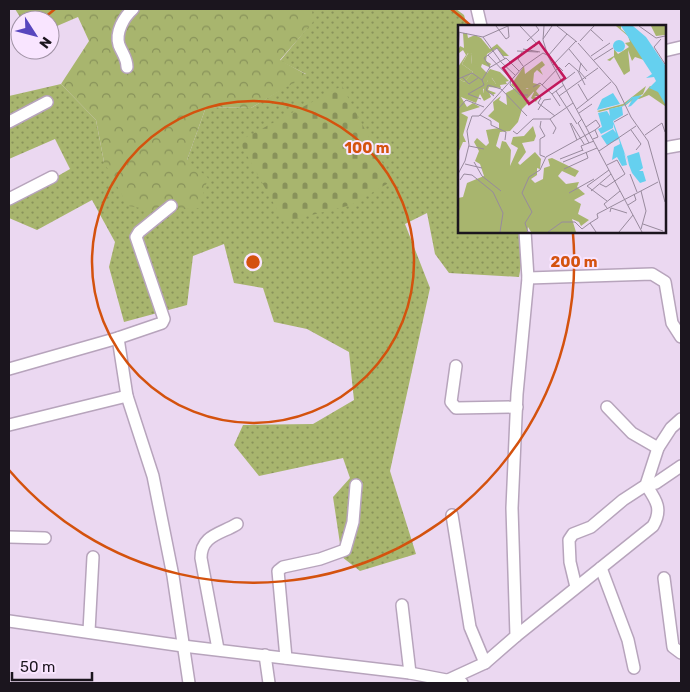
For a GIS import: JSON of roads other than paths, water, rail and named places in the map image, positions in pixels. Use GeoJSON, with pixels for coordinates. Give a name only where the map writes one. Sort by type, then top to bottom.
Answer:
{"type":"FeatureCollection","features":[{"type":"Feature","properties":{"kind":"street"},"geometry":{"type":"LineString","coordinates":[[127,67],[127,59],[118,43],[120,28],[128,13],[133,9]]}},
{"type":"Feature","properties":{"kind":"street"},"geometry":{"type":"LineString","coordinates":[[476,9],[481,25]]}},
{"type":"Feature","properties":{"kind":"street"},"geometry":{"type":"LineString","coordinates":[[665,51],[681,47]]}},
{"type":"Feature","properties":{"kind":"street"},"geometry":{"type":"LineString","coordinates":[[9,122],[47,102]]}},
{"type":"Feature","properties":{"kind":"street"},"geometry":{"type":"LineString","coordinates":[[665,148],[681,145]]}},
{"type":"Feature","properties":{"kind":"street"},"geometry":{"type":"LineString","coordinates":[[9,199],[52,177]]}},
{"type":"Feature","properties":{"kind":"street"},"geometry":{"type":"LineString","coordinates":[[9,369],[161,324],[164,320],[136,237],[139,232],[171,206]]}},
{"type":"Feature","properties":{"kind":"street"},"geometry":{"type":"LineString","coordinates":[[516,636],[512,508],[516,407],[528,278],[525,232]]}},
{"type":"Feature","properties":{"kind":"street"},"geometry":{"type":"LineString","coordinates":[[528,278],[652,274],[665,282],[668,291],[669,314],[672,323],[681,337]]}},
{"type":"Feature","properties":{"kind":"street"},"geometry":{"type":"LineString","coordinates":[[118,338],[127,396],[153,476],[173,576],[189,683]]}},
{"type":"Feature","properties":{"kind":"street"},"geometry":{"type":"LineString","coordinates":[[456,366],[452,402],[456,408],[516,407]]}},
{"type":"Feature","properties":{"kind":"street"},"geometry":{"type":"LineString","coordinates":[[9,425],[127,396]]}},
{"type":"Feature","properties":{"kind":"street"},"geometry":{"type":"LineString","coordinates":[[608,407],[632,433],[658,448]]}},
{"type":"Feature","properties":{"kind":"street"},"geometry":{"type":"LineString","coordinates":[[448,680],[485,663],[653,526],[659,512],[657,503],[646,485],[658,448],[671,428],[681,419]]}},
{"type":"Feature","properties":{"kind":"street"},"geometry":{"type":"LineString","coordinates":[[576,587],[570,562],[569,540],[573,534],[591,527],[623,500],[681,466]]}},
{"type":"Feature","properties":{"kind":"street"},"geometry":{"type":"LineString","coordinates":[[286,658],[278,571],[283,566],[320,559],[345,550],[353,522],[356,485]]}},
{"type":"Feature","properties":{"kind":"street"},"geometry":{"type":"LineString","coordinates":[[452,515],[470,627],[485,663]]}},
{"type":"Feature","properties":{"kind":"street"},"geometry":{"type":"LineString","coordinates":[[218,649],[202,565],[201,548],[206,540],[238,524]]}},
{"type":"Feature","properties":{"kind":"street"},"geometry":{"type":"LineString","coordinates":[[9,537],[44,538]]}},
{"type":"Feature","properties":{"kind":"street"},"geometry":{"type":"LineString","coordinates":[[89,631],[93,557]]}},
{"type":"Feature","properties":{"kind":"street"},"geometry":{"type":"LineString","coordinates":[[602,568],[631,650],[634,668]]}},
{"type":"Feature","properties":{"kind":"street"},"geometry":{"type":"LineString","coordinates":[[664,578],[673,647],[681,653]]}},
{"type":"Feature","properties":{"kind":"street"},"geometry":{"type":"LineString","coordinates":[[402,605],[410,673]]}},
{"type":"Feature","properties":{"kind":"street"},"geometry":{"type":"LineString","coordinates":[[9,621],[183,646],[410,673],[425,679],[462,683]]}},
{"type":"Feature","properties":{"kind":"street"},"geometry":{"type":"LineString","coordinates":[[265,655],[269,683]]}}]}
